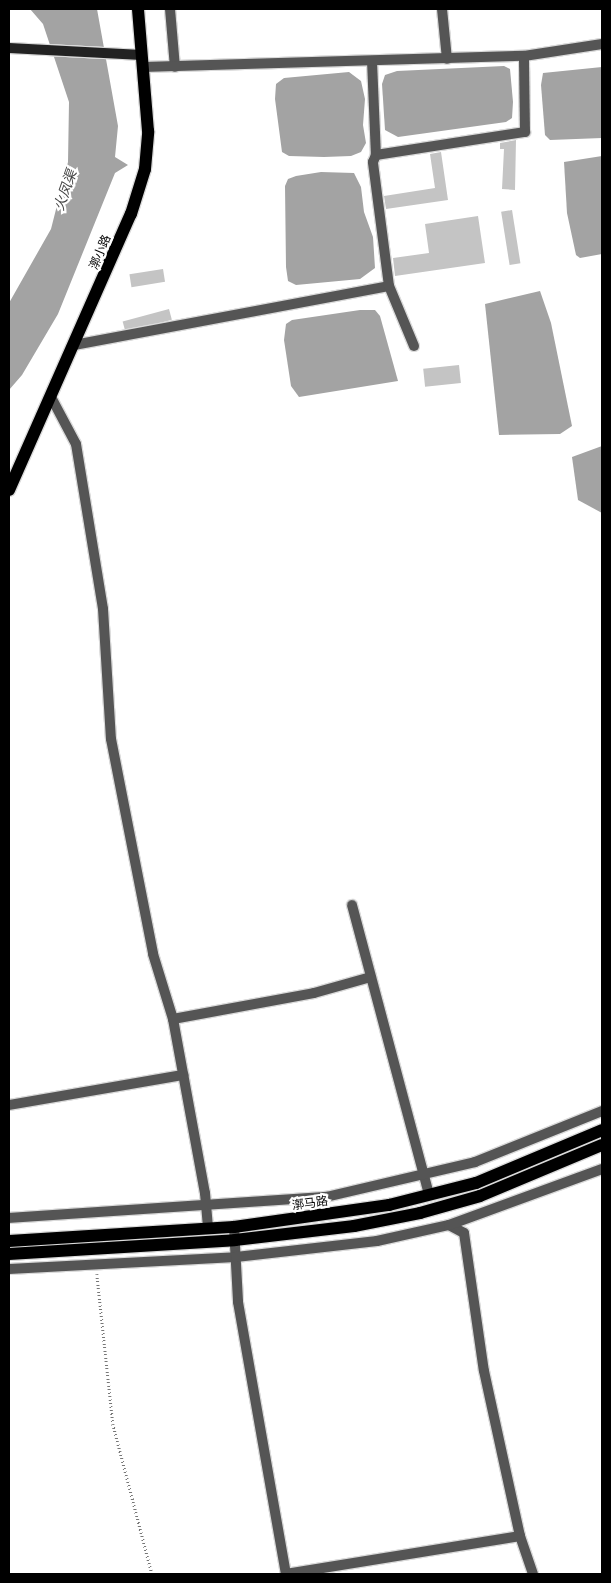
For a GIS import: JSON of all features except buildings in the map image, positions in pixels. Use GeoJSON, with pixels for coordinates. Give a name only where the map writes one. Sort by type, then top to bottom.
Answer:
{"type":"FeatureCollection","features":[{"type":"Feature","properties":{"kind":"main road","name":"漷小路"},"geometry":{"type":"LineString","coordinates":[[9,490],[131,214],[145,169],[148,131],[138,9]]}},
{"type":"Feature","properties":{"kind":"main road","name":"漷马路"},"geometry":{"type":"LineString","coordinates":[[9,1241],[208,1229],[234,1234],[429,1195],[476,1183],[602,1130]]}},
{"type":"Feature","properties":{"kind":"main road","name":"漷马路"},"geometry":{"type":"LineString","coordinates":[[9,1254],[234,1234],[354,1226],[420,1213],[480,1196],[602,1145]]}},
{"type":"Feature","properties":{"kind":"street"},"geometry":{"type":"LineString","coordinates":[[170,9],[175,67]]}},
{"type":"Feature","properties":{"kind":"street"},"geometry":{"type":"LineString","coordinates":[[442,9],[447,59]]}},
{"type":"Feature","properties":{"kind":"street"},"geometry":{"type":"LineString","coordinates":[[9,48],[124,53],[143,61],[175,67],[524,56],[602,44]]}},
{"type":"Feature","properties":{"kind":"street"},"geometry":{"type":"LineString","coordinates":[[376,155],[525,132],[524,56]]}},
{"type":"Feature","properties":{"kind":"street"},"geometry":{"type":"LineString","coordinates":[[372,61],[376,155],[373,162],[389,286],[414,346]]}},
{"type":"Feature","properties":{"kind":"street"},"geometry":{"type":"LineString","coordinates":[[74,345],[389,286]]}},
{"type":"Feature","properties":{"kind":"street"},"geometry":{"type":"LineString","coordinates":[[51,396],[76,444],[104,609],[111,739],[154,954],[173,1019],[206,1206],[208,1229]]}},
{"type":"Feature","properties":{"kind":"street"},"geometry":{"type":"LineString","coordinates":[[352,905],[429,1195]]}},
{"type":"Feature","properties":{"kind":"street"},"geometry":{"type":"LineString","coordinates":[[173,1019],[314,993],[372,977]]}},
{"type":"Feature","properties":{"kind":"street"},"geometry":{"type":"LineString","coordinates":[[9,1105],[183,1075]]}},
{"type":"Feature","properties":{"kind":"street"},"geometry":{"type":"LineString","coordinates":[[9,1218],[326,1197],[425,1176],[476,1162],[566,1128],[602,1111]]}},
{"type":"Feature","properties":{"kind":"street"},"geometry":{"type":"LineString","coordinates":[[9,1269],[236,1256],[377,1241],[449,1226],[602,1169]]}},
{"type":"Feature","properties":{"kind":"street"},"geometry":{"type":"LineString","coordinates":[[449,1226],[464,1233],[484,1371],[520,1536],[533,1574]]}},
{"type":"Feature","properties":{"kind":"street"},"geometry":{"type":"LineString","coordinates":[[234,1234],[238,1302],[286,1574],[520,1536]]}},
{"type":"Feature","properties":{"kind":"path"},"geometry":{"type":"LineString","coordinates":[[96,1263],[113,1424],[152,1574]]}},
{"type":"Feature","properties":{"kind":"water","name":"火凤渠"},"geometry":{"type":"Polygon","coordinates":[[[30,9],[97,9],[118,126],[115,157],[128,165],[115,173],[58,314],[22,375],[9,390],[9,303],[51,229],[68,162],[69,102],[43,24],[30,9]]]}},
{"type":"Feature","properties":{"kind":"water"},"geometry":{"type":"Polygon","coordinates":[[[504,66],[510,69],[513,102],[512,118],[506,122],[398,137],[385,130],[382,84],[385,75],[397,71],[504,66]]]}},
{"type":"Feature","properties":{"kind":"water"},"geometry":{"type":"Polygon","coordinates":[[[602,67],[602,138],[550,140],[545,135],[541,85],[543,73],[602,67]]]}},
{"type":"Feature","properties":{"kind":"water"},"geometry":{"type":"Polygon","coordinates":[[[349,72],[361,81],[365,99],[363,125],[366,143],[361,152],[351,156],[324,157],[289,156],[282,152],[275,99],[276,84],[284,78],[349,72]]]}},
{"type":"Feature","properties":{"kind":"water"},"geometry":{"type":"Polygon","coordinates":[[[602,156],[602,254],[580,258],[576,255],[567,213],[564,162],[602,156]]]}},
{"type":"Feature","properties":{"kind":"water"},"geometry":{"type":"Polygon","coordinates":[[[321,172],[354,173],[361,187],[364,212],[373,237],[375,268],[360,279],[296,285],[288,281],[286,267],[285,186],[288,179],[321,172]]]}},
{"type":"Feature","properties":{"kind":"water"},"geometry":{"type":"Polygon","coordinates":[[[540,291],[551,323],[572,426],[560,434],[499,435],[485,304],[540,291]]]}},
{"type":"Feature","properties":{"kind":"water"},"geometry":{"type":"Polygon","coordinates":[[[360,310],[375,310],[380,316],[398,381],[299,397],[291,386],[284,340],[286,324],[292,320],[360,310]]]}},
{"type":"Feature","properties":{"kind":"water"},"geometry":{"type":"Polygon","coordinates":[[[602,446],[602,513],[578,500],[572,457],[602,446]]]}}]}
